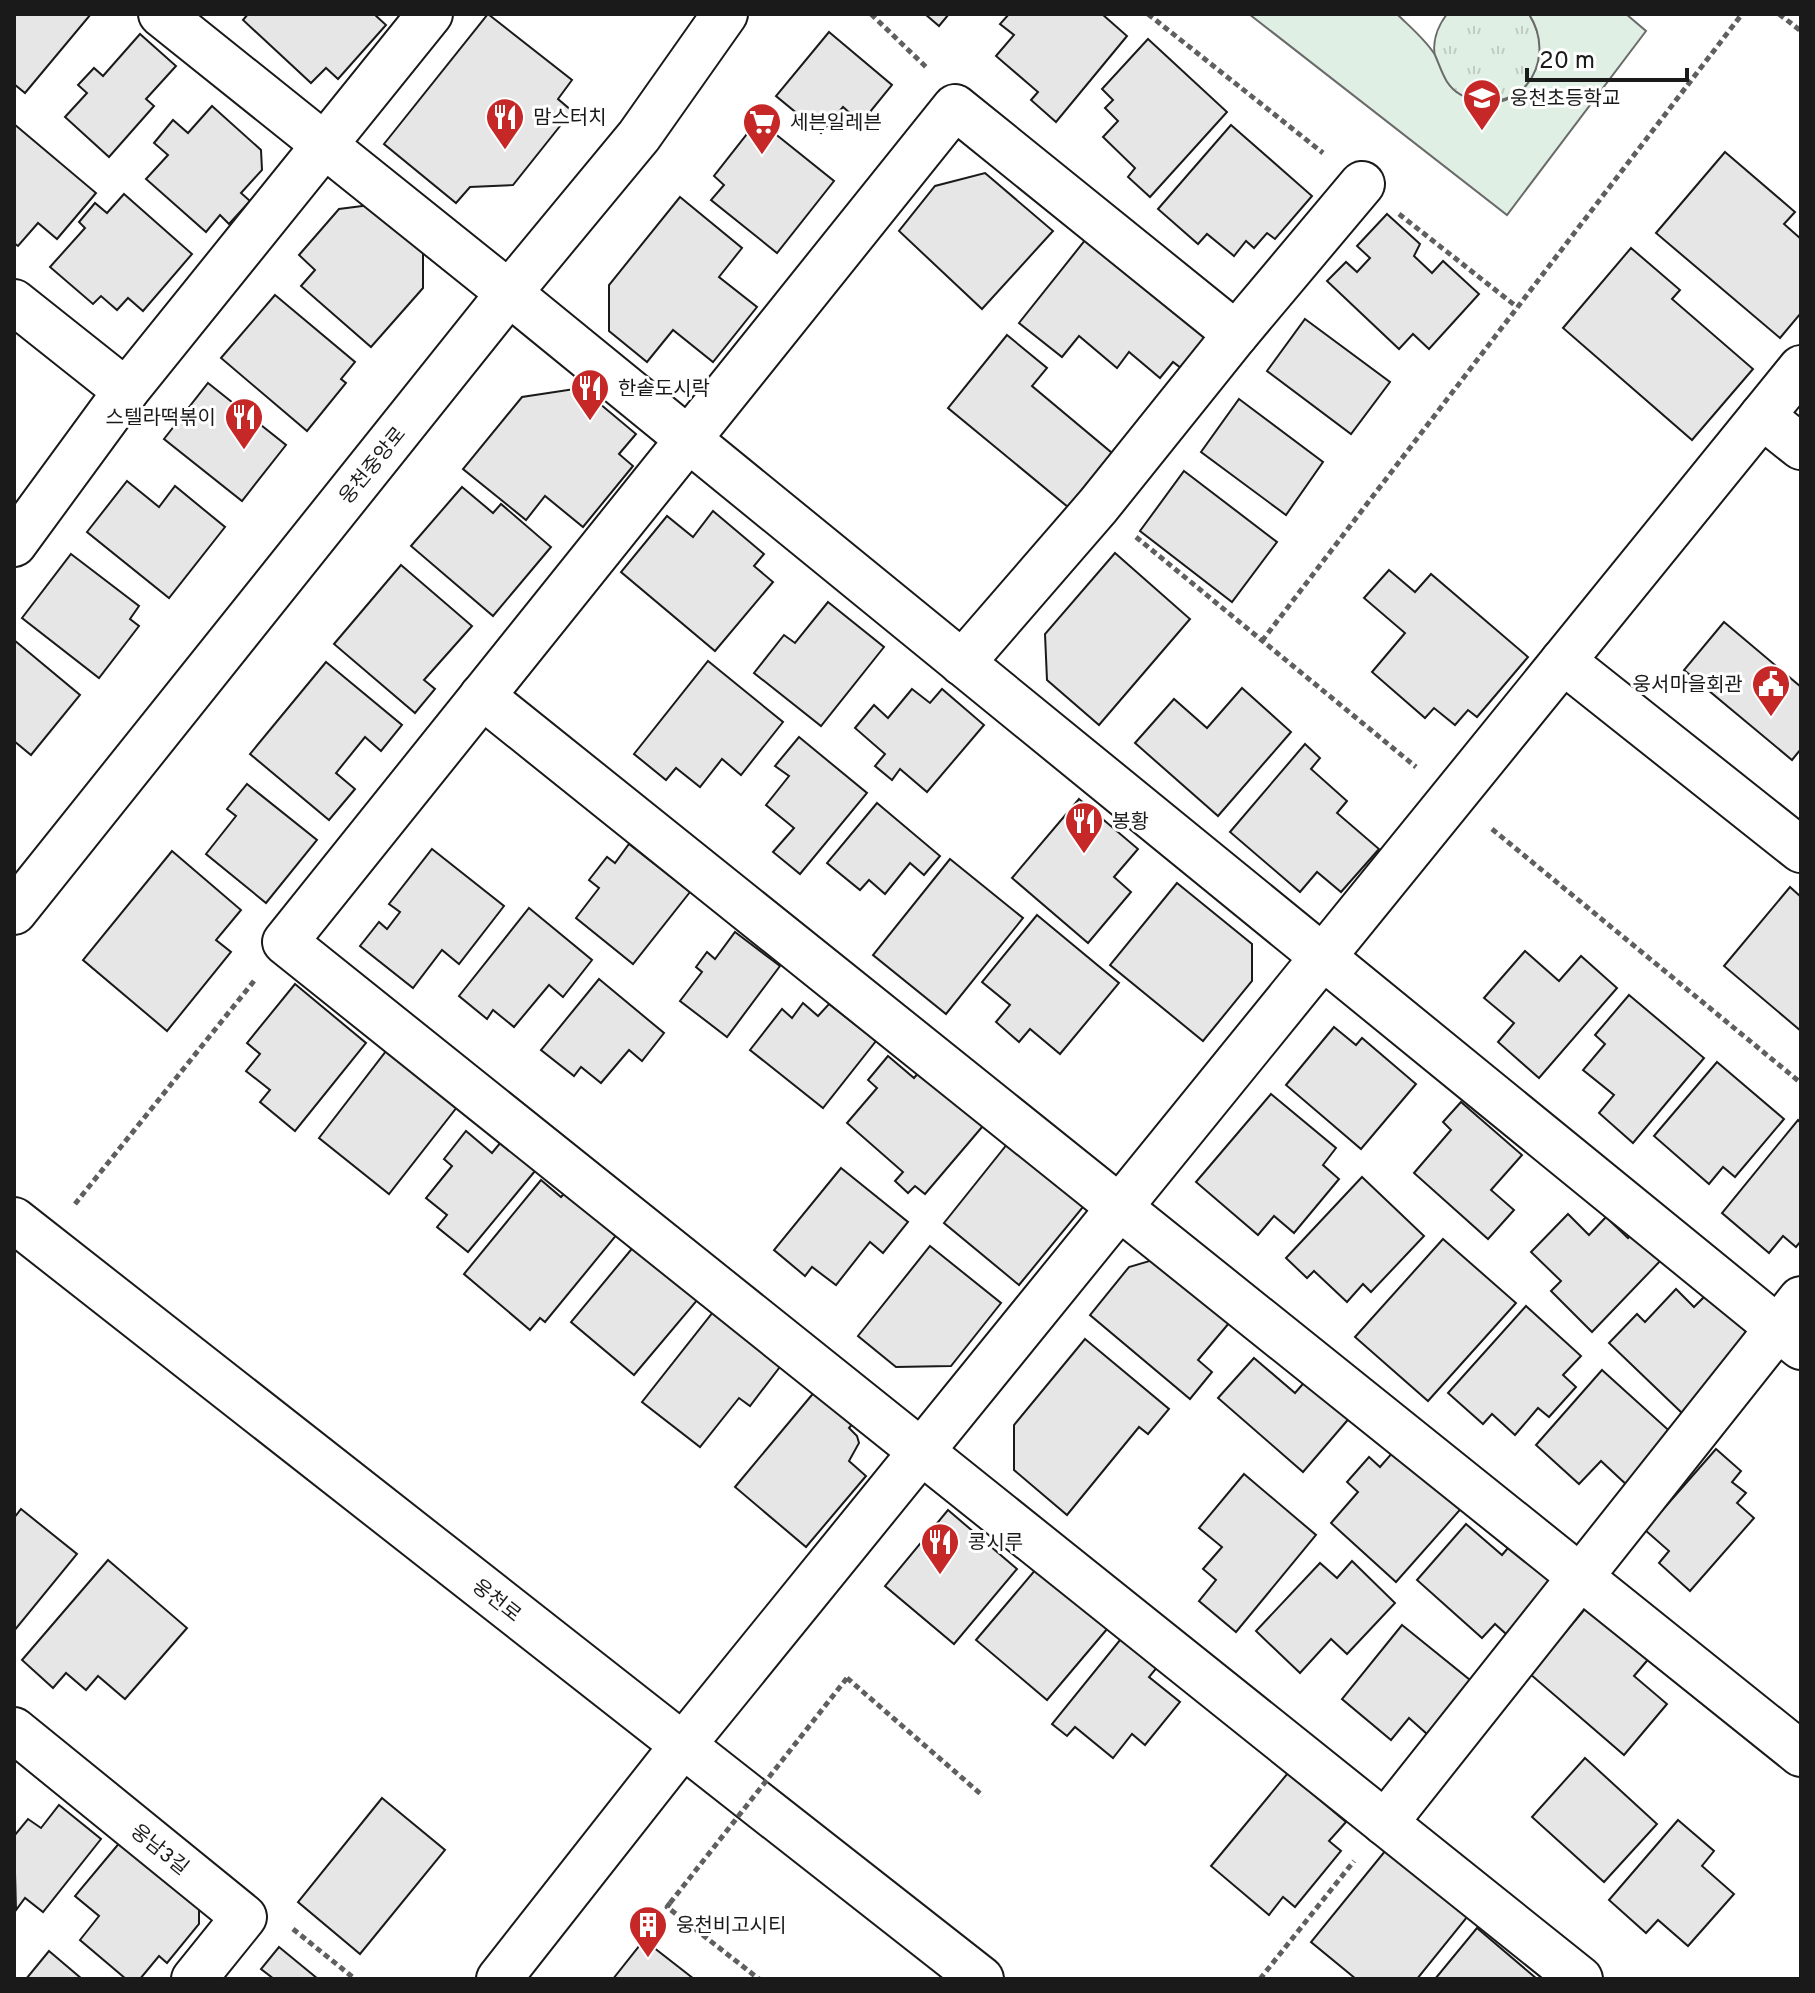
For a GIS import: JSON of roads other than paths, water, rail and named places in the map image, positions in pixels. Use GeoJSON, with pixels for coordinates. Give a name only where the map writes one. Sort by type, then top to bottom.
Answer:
{"type":"FeatureCollection","features":[{"type":"Feature","properties":{"kind":"street"},"geometry":{"type":"LineString","coordinates":[[161,14],[509,293],[1322,957],[1793,1325],[1580,1577],[1385,1823]]}},
{"type":"Feature","properties":{"kind":"street"},"geometry":{"type":"LineString","coordinates":[[14,544],[126,391],[430,14]]}},
{"type":"Feature","properties":{"kind":"street","name":"웅천중앙로"},"geometry":{"type":"LineString","coordinates":[[14,912],[509,293],[639,136],[725,14]]}},
{"type":"Feature","properties":{"kind":"street"},"geometry":{"type":"LineString","coordinates":[[1236,334],[955,107],[285,942],[1580,1979]]}},
{"type":"Feature","properties":{"kind":"street"},"geometry":{"type":"LineString","coordinates":[[962,663],[1098,506],[1362,184]]}},
{"type":"Feature","properties":{"kind":"street"},"geometry":{"type":"LineString","coordinates":[[14,302],[126,391]]}},
{"type":"Feature","properties":{"kind":"street"},"geometry":{"type":"LineString","coordinates":[[499,1979],[683,1745],[1801,368]]}},
{"type":"Feature","properties":{"kind":"street"},"geometry":{"type":"LineString","coordinates":[[1762,416],[1801,447]]}},
{"type":"Feature","properties":{"kind":"street"},"geometry":{"type":"LineString","coordinates":[[1563,661],[1801,850]]}},
{"type":"Feature","properties":{"kind":"street"},"geometry":{"type":"LineString","coordinates":[[482,696],[1801,1754]]}},
{"type":"Feature","properties":{"kind":"street","name":"웅천로"},"geometry":{"type":"LineString","coordinates":[[29,1231],[981,1979]]}},
{"type":"Feature","properties":{"kind":"street","name":"웅남3길"},"geometry":{"type":"LineString","coordinates":[[14,1730],[244,1917],[194,1979]]}},
{"type":"Feature","properties":{"kind":"place","name":"웅천초등학교"},"geometry":{"type":"Point","coordinates":[1482,132]}},
{"type":"Feature","properties":{"kind":"place","name":"맘스터치"},"geometry":{"type":"Point","coordinates":[505,151]}},
{"type":"Feature","properties":{"kind":"place","name":"세븐일레븐"},"geometry":{"type":"Point","coordinates":[762,156]}},
{"type":"Feature","properties":{"kind":"place","name":"한솥도시락"},"geometry":{"type":"Point","coordinates":[590,422]}},
{"type":"Feature","properties":{"kind":"place","name":"스텔라떡볶이"},"geometry":{"type":"Point","coordinates":[244,451]}},
{"type":"Feature","properties":{"kind":"place","name":"웅서마을회관"},"geometry":{"type":"Point","coordinates":[1771,718]}},
{"type":"Feature","properties":{"kind":"place","name":"봉황"},"geometry":{"type":"Point","coordinates":[1084,855]}},
{"type":"Feature","properties":{"kind":"place","name":"콩시루"},"geometry":{"type":"Point","coordinates":[940,1576]}},
{"type":"Feature","properties":{"kind":"place","name":"웅천비고시티"},"geometry":{"type":"Point","coordinates":[648,1959]}}]}
